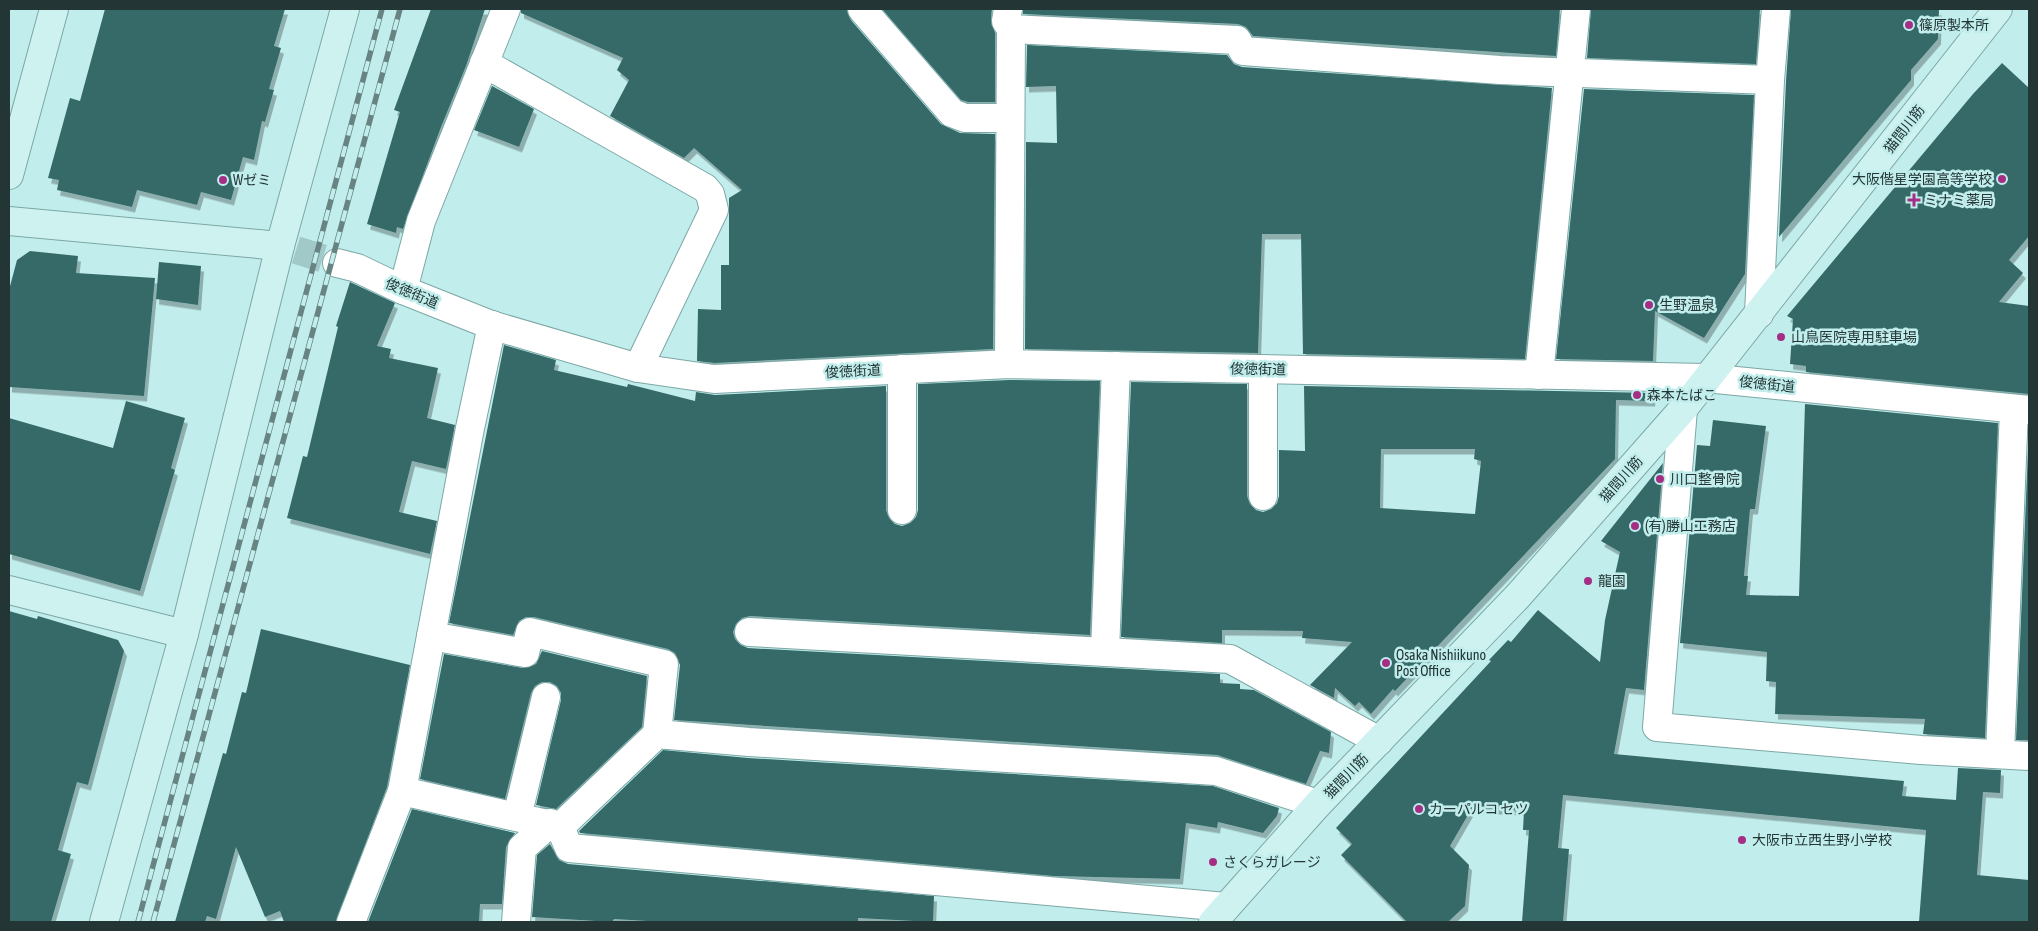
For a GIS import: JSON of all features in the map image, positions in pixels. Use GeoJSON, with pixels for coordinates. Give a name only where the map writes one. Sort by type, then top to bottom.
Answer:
{"type":"FeatureCollection","features":[{"type":"Feature","properties":{"kind":"street"},"geometry":{"type":"LineString","coordinates":[[9,175],[54,9]]}},
{"type":"Feature","properties":{"kind":"street"},"geometry":{"type":"LineString","coordinates":[[104,922],[288,248],[345,9]]}},
{"type":"Feature","properties":{"kind":"street"},"geometry":{"type":"LineString","coordinates":[[403,290],[421,221],[506,9]]}},
{"type":"Feature","properties":{"kind":"street"},"geometry":{"type":"LineString","coordinates":[[862,9],[952,113],[965,118],[1010,118]]}},
{"type":"Feature","properties":{"kind":"street"},"geometry":{"type":"LineString","coordinates":[[1539,375],[1576,9]]}},
{"type":"Feature","properties":{"kind":"street"},"geometry":{"type":"LineString","coordinates":[[1759,314],[1770,80],[1776,9]]}},
{"type":"Feature","properties":{"kind":"street","name":"猫間川筋"},"geometry":{"type":"LineString","coordinates":[[1219,915],[1318,804],[1518,596],[1684,409],[1706,378],[1759,314],[1998,9]]}},
{"type":"Feature","properties":{"kind":"street"},"geometry":{"type":"LineString","coordinates":[[1009,364],[1009,19],[1237,40],[1243,51],[1500,70],[1770,80]]}},
{"type":"Feature","properties":{"kind":"street"},"geometry":{"type":"LineString","coordinates":[[484,63],[705,188],[710,194],[714,210],[638,368]]}},
{"type":"Feature","properties":{"kind":"street"},"geometry":{"type":"LineString","coordinates":[[9,222],[288,248]]}},
{"type":"Feature","properties":{"kind":"street","name":"俊徳街道"},"geometry":{"type":"LineString","coordinates":[[338,263],[357,268],[403,290],[490,324],[638,368],[714,379],[1009,364],[1706,378],[2021,409]]}},
{"type":"Feature","properties":{"kind":"street"},"geometry":{"type":"LineString","coordinates":[[351,922],[402,791],[490,324]]}},
{"type":"Feature","properties":{"kind":"street"},"geometry":{"type":"LineString","coordinates":[[1105,652],[1116,366]]}},
{"type":"Feature","properties":{"kind":"street"},"geometry":{"type":"LineString","coordinates":[[902,369],[902,510]]}},
{"type":"Feature","properties":{"kind":"street"},"geometry":{"type":"LineString","coordinates":[[1263,369],[1263,496]]}},
{"type":"Feature","properties":{"kind":"street"},"geometry":{"type":"LineString","coordinates":[[1684,409],[1657,727],[1921,750],[2029,756]]}},
{"type":"Feature","properties":{"kind":"street"},"geometry":{"type":"LineString","coordinates":[[2000,754],[2021,409]]}},
{"type":"Feature","properties":{"kind":"street"},"geometry":{"type":"LineString","coordinates":[[9,590],[184,634]]}},
{"type":"Feature","properties":{"kind":"street"},"geometry":{"type":"LineString","coordinates":[[431,636],[525,654],[530,632],[664,664],[657,734],[555,825],[522,848],[516,922]]}},
{"type":"Feature","properties":{"kind":"street"},"geometry":{"type":"LineString","coordinates":[[749,632],[1230,659],[1378,741]]}},
{"type":"Feature","properties":{"kind":"street"},"geometry":{"type":"LineString","coordinates":[[517,816],[546,697]]}},
{"type":"Feature","properties":{"kind":"street"},"geometry":{"type":"LineString","coordinates":[[657,734],[749,742],[1216,770],[1318,804]]}},
{"type":"Feature","properties":{"kind":"street"},"geometry":{"type":"LineString","coordinates":[[402,791],[555,825],[570,848],[1219,915]]}},
{"type":"Feature","properties":{"kind":"building"},"geometry":{"type":"Polygon","coordinates":[[[105,9],[285,9],[274,46],[281,48],[269,89],[274,90],[265,122],[262,121],[254,160],[243,157],[231,200],[201,192],[197,205],[137,190],[132,207],[57,190],[59,180],[48,178],[70,98],[80,101],[105,9]]]}},
{"type":"Feature","properties":{"kind":"building"},"geometry":{"type":"Polygon","coordinates":[[[431,9],[485,9],[466,66],[403,229],[397,227],[396,233],[367,224],[400,112],[394,110],[431,9]]]}},
{"type":"Feature","properties":{"kind":"building"},"geometry":{"type":"Polygon","coordinates":[[[521,9],[847,9],[850,19],[941,124],[960,133],[995,134],[993,349],[715,363],[697,361],[698,309],[721,310],[721,265],[729,265],[729,198],[742,190],[694,148],[684,158],[610,116],[629,80],[617,70],[623,58],[521,13],[521,9]]]}},
{"type":"Feature","properties":{"kind":"building"},"geometry":{"type":"Polygon","coordinates":[[[882,9],[992,9],[991,19],[995,33],[995,102],[968,102],[961,100],[882,9]]]}},
{"type":"Feature","properties":{"kind":"building"},"geometry":{"type":"Polygon","coordinates":[[[1023,9],[1560,9],[1556,56],[1253,36],[1246,27],[1238,24],[1023,14],[1023,9]]]}},
{"type":"Feature","properties":{"kind":"building"},"geometry":{"type":"Polygon","coordinates":[[[1591,9],[1760,9],[1756,64],[1587,58],[1591,9]]]}},
{"type":"Feature","properties":{"kind":"building"},"geometry":{"type":"Polygon","coordinates":[[[1791,9],[1939,10],[1938,39],[1911,70],[1911,80],[1779,237],[1786,81],[1791,9]]]}},
{"type":"Feature","properties":{"kind":"building"},"geometry":{"type":"Polygon","coordinates":[[[1027,45],[1227,55],[1234,64],[1242,67],[1552,88],[1525,359],[1303,354],[1301,234],[1262,234],[1258,353],[1025,349],[1026,142],[1057,143],[1056,86],[1026,87],[1027,45]]]}},
{"type":"Feature","properties":{"kind":"building"},"geometry":{"type":"Polygon","coordinates":[[[2002,63],[2029,88],[2029,236],[2009,260],[2023,273],[1999,302],[2029,306],[2029,394],[1806,372],[1806,366],[1790,364],[1793,319],[1787,316],[1973,94],[2002,63]]]}},
{"type":"Feature","properties":{"kind":"building"},"geometry":{"type":"Polygon","coordinates":[[[492,86],[534,109],[519,147],[474,130],[492,86]]]}},
{"type":"Feature","properties":{"kind":"building"},"geometry":{"type":"Polygon","coordinates":[[[1584,89],[1754,95],[1745,274],[1704,338],[1655,311],[1653,361],[1556,359],[1584,89]]]}},
{"type":"Feature","properties":{"kind":"building"},"geometry":{"type":"Polygon","coordinates":[[[30,251],[78,256],[76,273],[155,278],[144,396],[9,387],[9,290],[17,260],[30,251]]]}},
{"type":"Feature","properties":{"kind":"building"},"geometry":{"type":"Polygon","coordinates":[[[159,262],[201,266],[198,305],[156,299],[159,262]]]}},
{"type":"Feature","properties":{"kind":"building"},"geometry":{"type":"Polygon","coordinates":[[[350,282],[395,303],[377,346],[391,349],[389,358],[438,368],[427,418],[455,425],[446,469],[412,461],[399,512],[437,521],[430,554],[287,518],[303,456],[307,457],[338,327],[336,326],[350,282]]]}},
{"type":"Feature","properties":{"kind":"building"},"geometry":{"type":"Polygon","coordinates":[[[504,345],[556,360],[554,370],[627,387],[628,384],[695,401],[696,392],[715,395],[886,386],[886,510],[889,518],[895,524],[902,526],[910,523],[916,517],[918,510],[918,384],[1009,380],[1100,381],[1090,635],[750,616],[742,618],[736,624],[733,632],[735,639],[741,645],[748,648],[1220,674],[1220,683],[1240,684],[1240,689],[1254,690],[1331,732],[1329,753],[1320,751],[1306,784],[1217,755],[674,720],[680,665],[675,653],[668,649],[534,617],[526,617],[519,621],[513,635],[449,623],[504,345]]]}},
{"type":"Feature","properties":{"kind":"building"},"geometry":{"type":"Polygon","coordinates":[[[1131,382],[1247,384],[1247,496],[1250,504],[1256,510],[1263,512],[1271,509],[1277,503],[1279,496],[1279,450],[1305,451],[1304,386],[1653,393],[1652,401],[1616,400],[1615,459],[1371,714],[1359,702],[1355,706],[1335,688],[1334,698],[1310,685],[1352,642],[1302,638],[1303,631],[1222,630],[1222,643],[1121,637],[1131,382]],[[1381,449],[1380,508],[1475,514],[1481,461],[1474,459],[1475,449],[1381,449]]]}},
{"type":"Feature","properties":{"kind":"building"},"geometry":{"type":"Polygon","coordinates":[[[126,401],[185,418],[171,468],[175,470],[140,591],[9,554],[9,418],[113,448],[126,401]]]}},
{"type":"Feature","properties":{"kind":"building"},"geometry":{"type":"Polygon","coordinates":[[[1805,404],[1998,423],[1985,738],[1923,734],[1925,719],[1775,714],[1776,682],[1766,681],[1767,652],[1680,643],[1697,445],[1710,446],[1713,420],[1766,426],[1755,509],[1750,509],[1744,576],[1748,576],[1746,595],[1799,596],[1805,404]]]}},
{"type":"Feature","properties":{"kind":"building"},"geometry":{"type":"Polygon","coordinates":[[[2029,425],[2029,740],[2016,740],[2029,425]]]}},
{"type":"Feature","properties":{"kind":"building"},"geometry":{"type":"Polygon","coordinates":[[[1663,463],[1644,690],[1626,688],[1614,754],[1904,781],[1902,796],[1956,800],[1958,768],[2001,770],[2000,793],[1983,792],[1977,875],[2029,880],[2029,922],[1919,922],[1926,830],[1563,795],[1558,848],[1569,849],[1563,922],[1522,922],[1529,830],[1523,830],[1524,810],[1472,808],[1450,846],[1469,865],[1465,906],[1448,922],[1407,922],[1341,855],[1352,844],[1336,828],[1491,661],[1489,660],[1508,640],[1511,642],[1538,610],[1600,662],[1605,620],[1620,552],[1601,541],[1663,463]]]}},
{"type":"Feature","properties":{"kind":"building"},"geometry":{"type":"Polygon","coordinates":[[[9,611],[37,619],[38,616],[118,640],[124,651],[88,785],[77,782],[58,850],[71,854],[51,922],[9,922],[9,611]]]}},
{"type":"Feature","properties":{"kind":"building"},"geometry":{"type":"Polygon","coordinates":[[[261,629],[410,665],[387,787],[336,922],[284,922],[280,911],[265,917],[236,847],[216,919],[207,916],[205,922],[175,922],[223,753],[226,754],[242,692],[246,693],[261,629]]]}},
{"type":"Feature","properties":{"kind":"building"},"geometry":{"type":"Polygon","coordinates":[[[542,651],[647,676],[642,727],[556,809],[536,805],[561,700],[561,693],[557,686],[550,682],[542,682],[535,686],[531,693],[505,799],[420,779],[444,654],[523,668],[536,664],[542,651]]]}},
{"type":"Feature","properties":{"kind":"building"},"geometry":{"type":"Polygon","coordinates":[[[663,750],[748,758],[1213,786],[1279,808],[1277,816],[1263,833],[1218,822],[1217,828],[1186,823],[1180,879],[1054,876],[580,833],[579,831],[663,750]]]}},
{"type":"Feature","properties":{"kind":"building"},"geometry":{"type":"Polygon","coordinates":[[[412,809],[515,833],[506,847],[502,904],[480,904],[479,922],[368,922],[412,809]]]}},
{"type":"Feature","properties":{"kind":"building"},"geometry":{"type":"Polygon","coordinates":[[[550,844],[559,860],[568,864],[934,896],[933,922],[858,918],[858,922],[664,922],[614,919],[612,922],[532,917],[537,855],[550,844]]]}},
{"type":"Feature","properties":{"kind":"tunnel"},"geometry":{"type":"LineString","coordinates":[[296,250],[337,263]]}},
{"type":"Feature","properties":{"kind":"railway"},"geometry":{"type":"LineString","coordinates":[[138,922],[382,9]]}},
{"type":"Feature","properties":{"kind":"railway"},"geometry":{"type":"LineString","coordinates":[[153,922],[400,9]]}},
{"type":"Feature","properties":{"kind":"place","name":"篠原製本所"},"geometry":{"type":"Point","coordinates":[1909,25]}},
{"type":"Feature","properties":{"kind":"place","name":"大阪偕星学園高等学校"},"geometry":{"type":"Point","coordinates":[2002,179]}},
{"type":"Feature","properties":{"kind":"place","name":"Wゼミ"},"geometry":{"type":"Point","coordinates":[223,180]}},
{"type":"Feature","properties":{"kind":"place","name":"ミナミ薬局"},"geometry":{"type":"Point","coordinates":[1914,200]}},
{"type":"Feature","properties":{"kind":"place","name":"生野温泉"},"geometry":{"type":"Point","coordinates":[1649,305]}},
{"type":"Feature","properties":{"kind":"place","name":"山鳥医院専用駐車場"},"geometry":{"type":"Point","coordinates":[1781,337]}},
{"type":"Feature","properties":{"kind":"place","name":"森本たばこ"},"geometry":{"type":"Point","coordinates":[1637,395]}},
{"type":"Feature","properties":{"kind":"place","name":"川口整骨院"},"geometry":{"type":"Point","coordinates":[1660,479]}},
{"type":"Feature","properties":{"kind":"place","name":"(有)勝山工務店"},"geometry":{"type":"Point","coordinates":[1635,526]}},
{"type":"Feature","properties":{"kind":"place","name":"龍園"},"geometry":{"type":"Point","coordinates":[1588,581]}},
{"type":"Feature","properties":{"kind":"place","name":"Osaka Nishiikuno Post Office"},"geometry":{"type":"Point","coordinates":[1386,663]}},
{"type":"Feature","properties":{"kind":"place","name":"カーパルコ セツ"},"geometry":{"type":"Point","coordinates":[1419,809]}},
{"type":"Feature","properties":{"kind":"place","name":"大阪市立西生野小学校"},"geometry":{"type":"Point","coordinates":[1742,840]}},
{"type":"Feature","properties":{"kind":"place","name":"さくらガレージ"},"geometry":{"type":"Point","coordinates":[1213,862]}}]}
